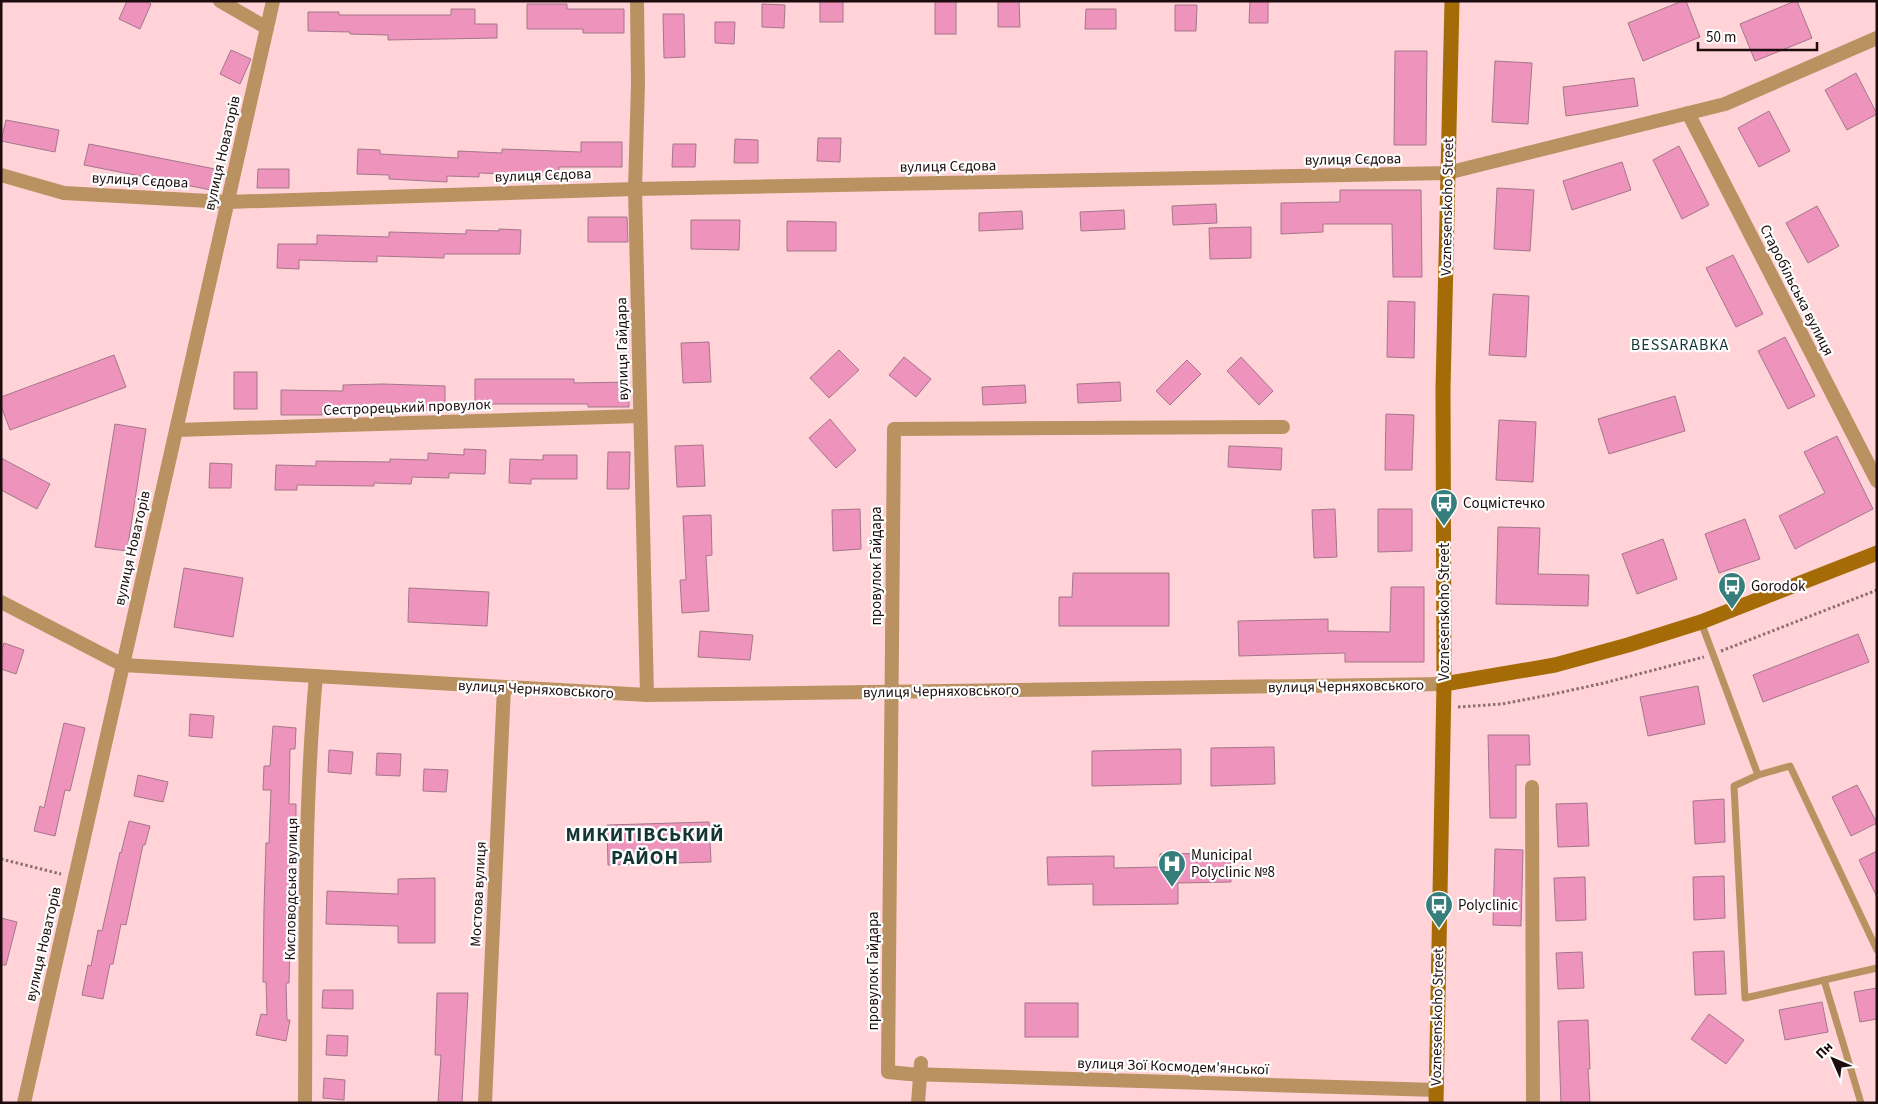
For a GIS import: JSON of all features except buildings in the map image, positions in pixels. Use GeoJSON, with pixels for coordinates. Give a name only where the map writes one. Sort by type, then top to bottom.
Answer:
{"type":"FeatureCollection","features":[{"type":"Feature","properties":{"kind":"main road","name":"Voznesenskoho Street"},"geometry":{"type":"LineString","coordinates":[[1436,1096],[1444,708],[1443,389],[1452,1]]}},
{"type":"Feature","properties":{"kind":"main road","name":"вулиця Черняховського"},"geometry":{"type":"LineString","coordinates":[[1444,684],[1555,664],[1628,645],[1701,622],[1877,553]]}},
{"type":"Feature","properties":{"kind":"street"},"geometry":{"type":"LineString","coordinates":[[220,1],[267,28]]}},
{"type":"Feature","properties":{"kind":"street","name":"вулиця Новаторів"},"geometry":{"type":"LineString","coordinates":[[24,1103],[272,1]]}},
{"type":"Feature","properties":{"kind":"street","name":"вулиця Гайдара"},"geometry":{"type":"LineString","coordinates":[[638,1],[635,189],[647,695]]}},
{"type":"Feature","properties":{"kind":"street","name":"вулиця Сєдова"},"geometry":{"type":"LineString","coordinates":[[1,175],[64,192],[227,202],[635,189],[1447,174],[1725,104],[1877,38]]}},
{"type":"Feature","properties":{"kind":"street","name":"Старобільська вулиця"},"geometry":{"type":"LineString","coordinates":[[1688,113],[1877,481]]}},
{"type":"Feature","properties":{"kind":"street","name":"Сестрорецький провулок"},"geometry":{"type":"LineString","coordinates":[[176,430],[640,416]]}},
{"type":"Feature","properties":{"kind":"street","name":"провулок Гайдара"},"geometry":{"type":"LineString","coordinates":[[917,1071],[888,1072],[894,429],[1283,427]]}},
{"type":"Feature","properties":{"kind":"street","name":"вулиця Черняховського"},"geometry":{"type":"LineString","coordinates":[[1,602],[123,666],[647,695],[1444,684]]}},
{"type":"Feature","properties":{"kind":"street","name":"Кисловодська вулиця"},"geometry":{"type":"LineString","coordinates":[[304,1103],[308,817],[316,676]]}},
{"type":"Feature","properties":{"kind":"street","name":"Мостова вулиця"},"geometry":{"type":"LineString","coordinates":[[485,1103],[504,687]]}},
{"type":"Feature","properties":{"kind":"street"},"geometry":{"type":"LineString","coordinates":[[1532,788],[1533,1103]]}},
{"type":"Feature","properties":{"kind":"street"},"geometry":{"type":"LineString","coordinates":[[917,1071],[918,1103]]}},
{"type":"Feature","properties":{"kind":"street","name":"вулиця Зої Космодем'янської"},"geometry":{"type":"LineString","coordinates":[[917,1071],[1436,1096]]}},
{"type":"Feature","properties":{"kind":"lane"},"geometry":{"type":"LineString","coordinates":[[1701,622],[1758,775]]}},
{"type":"Feature","properties":{"kind":"lane"},"geometry":{"type":"LineString","coordinates":[[1877,950],[1790,766],[1758,775],[1734,786],[1745,998],[1877,968]]}},
{"type":"Feature","properties":{"kind":"lane"},"geometry":{"type":"LineString","coordinates":[[1824,980],[1861,1103]]}},
{"type":"Feature","properties":{"kind":"path"},"geometry":{"type":"LineString","coordinates":[[1444,708],[1502,704],[1549,695],[1604,683],[1713,654],[1877,590]]}},
{"type":"Feature","properties":{"kind":"path"},"geometry":{"type":"LineString","coordinates":[[1,859],[75,877]]}},
{"type":"Feature","properties":{"kind":"place","name":"Соцмістечко"},"geometry":{"type":"Point","coordinates":[1444,527]}},
{"type":"Feature","properties":{"kind":"place","name":"Gorodok"},"geometry":{"type":"Point","coordinates":[1732,610]}},
{"type":"Feature","properties":{"kind":"place","name":"Municipal Polyclinic №8"},"geometry":{"type":"Point","coordinates":[1172,888]}},
{"type":"Feature","properties":{"kind":"place","name":"Polyclinic"},"geometry":{"type":"Point","coordinates":[1439,929]}},
{"type":"Feature","properties":{"kind":"district","name":"BESSARABKA"},"geometry":{"type":"Point","coordinates":[1680,344]}},
{"type":"Feature","properties":{"kind":"district","name":"МИКИТІВСЬКИЙ РАЙОН"},"geometry":{"type":"Point","coordinates":[645,846]}}]}
